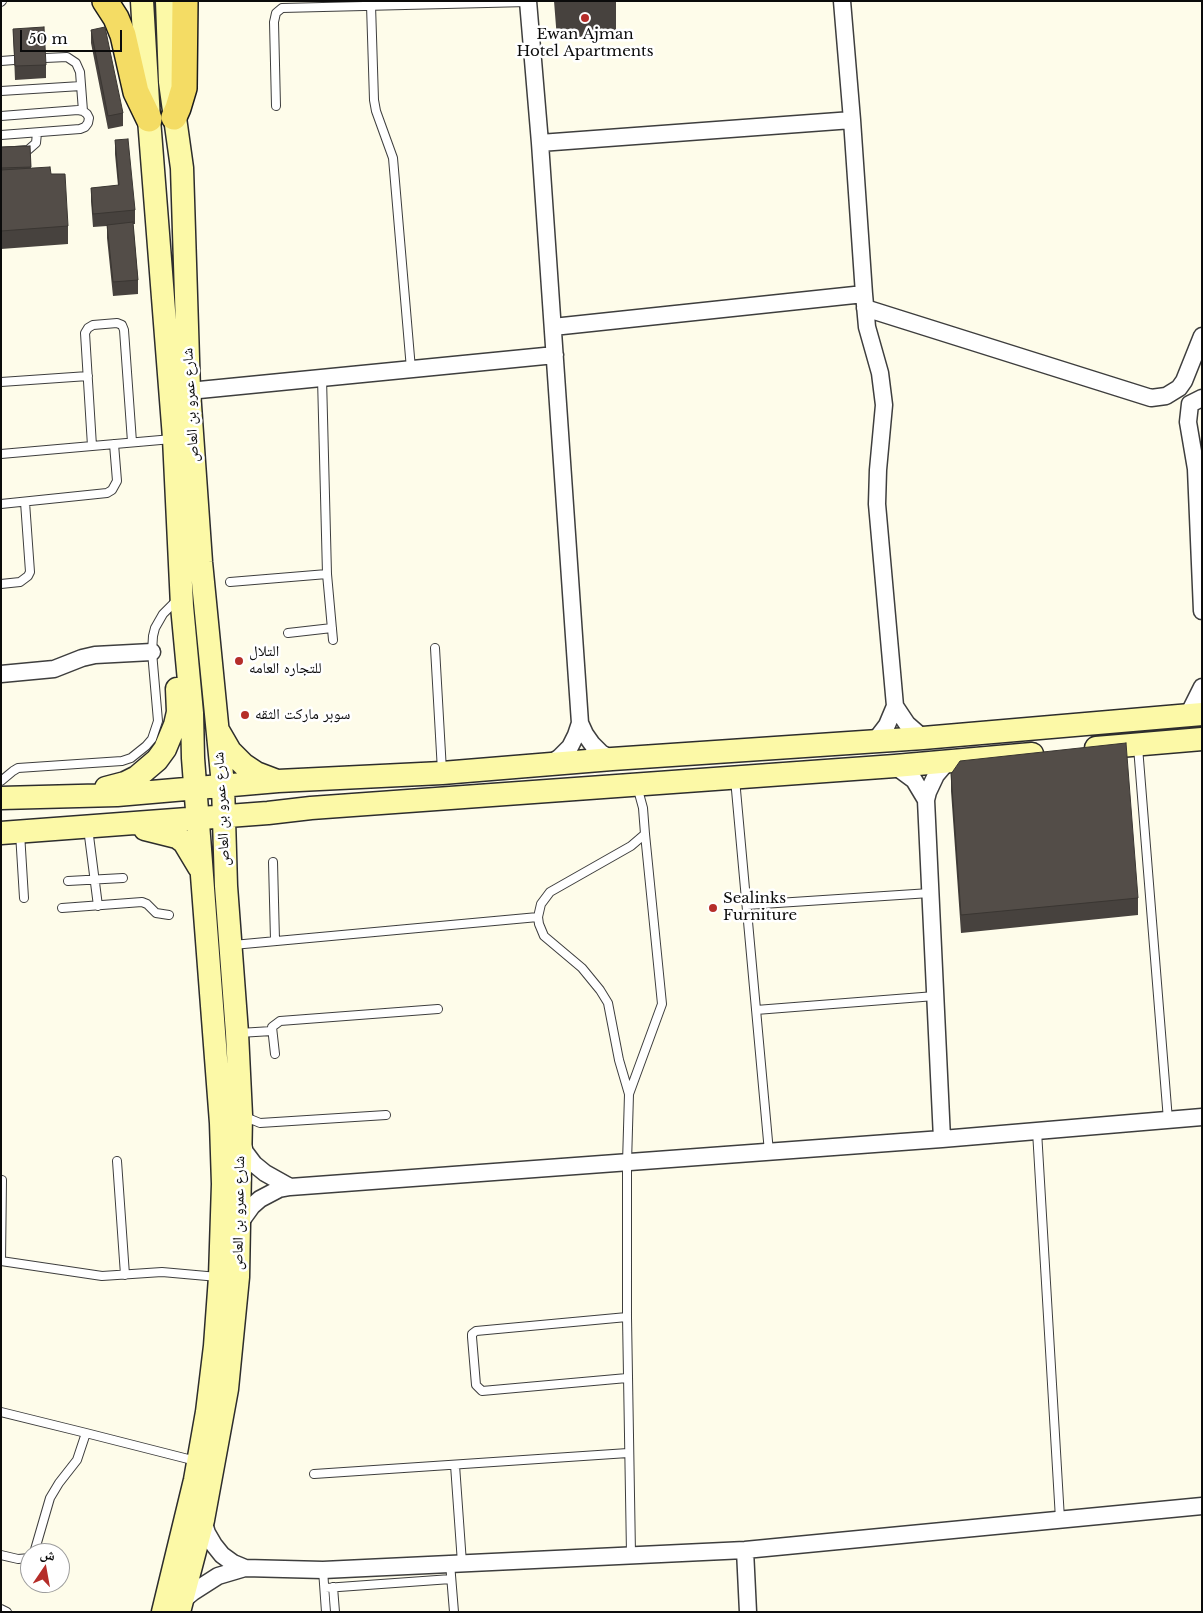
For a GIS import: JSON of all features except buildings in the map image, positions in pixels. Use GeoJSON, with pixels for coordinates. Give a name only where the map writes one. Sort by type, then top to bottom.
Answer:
{"type":"FeatureCollection","features":[{"type":"Feature","properties":{"kind":"main road"},"geometry":{"type":"LineString","coordinates":[[106,1],[123,35],[134,87],[149,119]]}},
{"type":"Feature","properties":{"kind":"main road","name":"شارع عمرو بن العاص"},"geometry":{"type":"LineString","coordinates":[[142,1],[149,119],[174,438],[182,605],[192,713],[221,1123],[223,1209],[220,1277],[211,1379],[198,1462],[172,1581],[175,1608]]}},
{"type":"Feature","properties":{"kind":"main road","name":"شارع عمرو بن العاص"},"geometry":{"type":"LineString","coordinates":[[167,1],[168,53],[183,183],[189,391],[201,562],[223,785],[226,867],[242,1115],[238,1277],[231,1360],[222,1423],[203,1520],[175,1608]]}},
{"type":"Feature","properties":{"kind":"main road"},"geometry":{"type":"LineString","coordinates":[[174,117],[184,88],[185,1]]}},
{"type":"Feature","properties":{"kind":"main road"},"geometry":{"type":"LineString","coordinates":[[6,792],[113,787],[137,777],[157,760],[171,738],[176,719],[178,699],[176,651],[182,605]]}},
{"type":"Feature","properties":{"kind":"main road"},"geometry":{"type":"LineString","coordinates":[[6,792],[110,795],[223,785],[442,773],[612,759],[1197,719],[1195,730],[1152,736],[1137,745]]}},
{"type":"Feature","properties":{"kind":"main road"},"geometry":{"type":"LineString","coordinates":[[217,727],[235,758],[256,773],[278,782]]}},
{"type":"Feature","properties":{"kind":"main road"},"geometry":{"type":"LineString","coordinates":[[1078,750],[1202,739]]}},
{"type":"Feature","properties":{"kind":"main road"},"geometry":{"type":"LineString","coordinates":[[11,832],[1048,753]]}},
{"type":"Feature","properties":{"kind":"main road"},"geometry":{"type":"LineString","coordinates":[[226,867],[233,844],[240,832],[253,820],[268,813]]}},
{"type":"Feature","properties":{"kind":"main road"},"geometry":{"type":"LineString","coordinates":[[114,824],[177,837],[184,842],[202,871]]}},
{"type":"Feature","properties":{"kind":"street"},"geometry":{"type":"LineString","coordinates":[[842,1],[864,301],[870,343],[880,373],[884,404],[877,504],[895,706],[907,724],[923,738]]}},
{"type":"Feature","properties":{"kind":"street"},"geometry":{"type":"LineString","coordinates":[[528,2],[540,143],[580,723],[592,744],[612,759]]}},
{"type":"Feature","properties":{"kind":"street"},"geometry":{"type":"LineString","coordinates":[[540,143],[852,120]]}},
{"type":"Feature","properties":{"kind":"street"},"geometry":{"type":"LineString","coordinates":[[553,327],[864,301],[1143,396],[1159,398],[1175,391],[1184,381],[1202,336]]}},
{"type":"Feature","properties":{"kind":"street"},"geometry":{"type":"LineString","coordinates":[[189,391],[555,355]]}},
{"type":"Feature","properties":{"kind":"street"},"geometry":{"type":"LineString","coordinates":[[1175,391],[1196,401],[1188,422],[1196,469],[1201,551],[1202,611]]}},
{"type":"Feature","properties":{"kind":"street"},"geometry":{"type":"LineString","coordinates":[[1,674],[54,669],[95,655],[152,652]]}},
{"type":"Feature","properties":{"kind":"street"},"geometry":{"type":"LineString","coordinates":[[1197,719],[1202,687]]}},
{"type":"Feature","properties":{"kind":"street"},"geometry":{"type":"LineString","coordinates":[[874,742],[886,725],[895,706]]}},
{"type":"Feature","properties":{"kind":"street"},"geometry":{"type":"LineString","coordinates":[[550,765],[570,747],[580,723]]}},
{"type":"Feature","properties":{"kind":"street"},"geometry":{"type":"LineString","coordinates":[[942,1139],[926,800],[936,775],[948,761]]}},
{"type":"Feature","properties":{"kind":"street"},"geometry":{"type":"LineString","coordinates":[[895,766],[914,780],[926,800]]}},
{"type":"Feature","properties":{"kind":"street"},"geometry":{"type":"LineString","coordinates":[[240,1224],[245,1215],[260,1199],[274,1191],[290,1186],[627,1163],[1202,1117]]}},
{"type":"Feature","properties":{"kind":"street"},"geometry":{"type":"LineString","coordinates":[[241,1141],[245,1152],[254,1164],[270,1177],[290,1186]]}},
{"type":"Feature","properties":{"kind":"street"},"geometry":{"type":"LineString","coordinates":[[175,1608],[205,1583],[224,1574],[245,1568],[324,1570],[454,1568],[631,1554],[745,1550],[1202,1506]]}},
{"type":"Feature","properties":{"kind":"street"},"geometry":{"type":"LineString","coordinates":[[203,1520],[207,1533],[222,1555],[233,1563],[245,1568]]}},
{"type":"Feature","properties":{"kind":"street"},"geometry":{"type":"LineString","coordinates":[[745,1550],[748,1612]]}},
{"type":"Feature","properties":{"kind":"lane"},"geometry":{"type":"LineString","coordinates":[[276,106],[274,22],[278,10],[287,6],[528,2]]}},
{"type":"Feature","properties":{"kind":"lane"},"geometry":{"type":"LineString","coordinates":[[371,5],[374,100],[394,165],[411,369]]}},
{"type":"Feature","properties":{"kind":"lane"},"geometry":{"type":"LineString","coordinates":[[1,134],[85,127],[88,123],[89,118],[83,111],[78,67],[72,59],[62,57],[45,58]]}},
{"type":"Feature","properties":{"kind":"lane"},"geometry":{"type":"LineString","coordinates":[[1,61],[14,60]]}},
{"type":"Feature","properties":{"kind":"lane"},"geometry":{"type":"LineString","coordinates":[[1,91],[81,86]]}},
{"type":"Feature","properties":{"kind":"lane"},"geometry":{"type":"LineString","coordinates":[[1,116],[83,111]]}},
{"type":"Feature","properties":{"kind":"lane"},"geometry":{"type":"LineString","coordinates":[[1,152],[28,150],[36,143],[38,132]]}},
{"type":"Feature","properties":{"kind":"lane"},"geometry":{"type":"LineString","coordinates":[[92,446],[86,331],[93,325],[120,324],[124,330],[132,442]]}},
{"type":"Feature","properties":{"kind":"lane"},"geometry":{"type":"LineString","coordinates":[[1,382],[88,376]]}},
{"type":"Feature","properties":{"kind":"lane"},"geometry":{"type":"LineString","coordinates":[[322,378],[327,574],[333,640]]}},
{"type":"Feature","properties":{"kind":"lane"},"geometry":{"type":"LineString","coordinates":[[1,454],[174,438]]}},
{"type":"Feature","properties":{"kind":"lane"},"geometry":{"type":"LineString","coordinates":[[1,504],[102,495],[112,490],[117,481],[114,444]]}},
{"type":"Feature","properties":{"kind":"lane"},"geometry":{"type":"LineString","coordinates":[[1,584],[20,582],[30,572],[25,502]]}},
{"type":"Feature","properties":{"kind":"lane"},"geometry":{"type":"LineString","coordinates":[[230,582],[327,574]]}},
{"type":"Feature","properties":{"kind":"lane"},"geometry":{"type":"LineString","coordinates":[[6,792],[13,771],[25,767],[122,761],[139,753],[152,739],[158,721],[152,636],[158,620],[163,614],[182,605]]}},
{"type":"Feature","properties":{"kind":"lane"},"geometry":{"type":"LineString","coordinates":[[288,633],[332,628]]}},
{"type":"Feature","properties":{"kind":"lane"},"geometry":{"type":"LineString","coordinates":[[435,648],[442,773]]}},
{"type":"Feature","properties":{"kind":"lane"},"geometry":{"type":"LineString","coordinates":[[1137,745],[1168,1120]]}},
{"type":"Feature","properties":{"kind":"lane"},"geometry":{"type":"LineString","coordinates":[[735,778],[769,1152]]}},
{"type":"Feature","properties":{"kind":"lane"},"geometry":{"type":"LineString","coordinates":[[631,1554],[627,1378],[627,1163],[630,1094],[662,1004],[643,808],[636,784]]}},
{"type":"Feature","properties":{"kind":"lane"},"geometry":{"type":"LineString","coordinates":[[88,826],[98,906]]}},
{"type":"Feature","properties":{"kind":"lane"},"geometry":{"type":"LineString","coordinates":[[11,832],[24,898]]}},
{"type":"Feature","properties":{"kind":"lane"},"geometry":{"type":"LineString","coordinates":[[630,1094],[619,1060],[608,1003],[582,968],[544,936],[538,917],[541,904],[550,892],[631,846],[645,834]]}},
{"type":"Feature","properties":{"kind":"lane"},"geometry":{"type":"LineString","coordinates":[[273,862],[275,940]]}},
{"type":"Feature","properties":{"kind":"lane"},"geometry":{"type":"LineString","coordinates":[[68,881],[123,878]]}},
{"type":"Feature","properties":{"kind":"lane"},"geometry":{"type":"LineString","coordinates":[[747,905],[930,892]]}},
{"type":"Feature","properties":{"kind":"lane"},"geometry":{"type":"LineString","coordinates":[[62,908],[142,902],[147,904],[156,913],[169,915]]}},
{"type":"Feature","properties":{"kind":"lane"},"geometry":{"type":"LineString","coordinates":[[232,945],[538,917]]}},
{"type":"Feature","properties":{"kind":"lane"},"geometry":{"type":"LineString","coordinates":[[756,1010],[935,996]]}},
{"type":"Feature","properties":{"kind":"lane"},"geometry":{"type":"LineString","coordinates":[[274,1054],[272,1031],[274,1025],[280,1021],[438,1009]]}},
{"type":"Feature","properties":{"kind":"lane"},"geometry":{"type":"LineString","coordinates":[[237,1033],[272,1031]]}},
{"type":"Feature","properties":{"kind":"lane"},"geometry":{"type":"LineString","coordinates":[[242,1115],[260,1123],[386,1115]]}},
{"type":"Feature","properties":{"kind":"lane"},"geometry":{"type":"LineString","coordinates":[[1037,1131],[1060,1519]]}},
{"type":"Feature","properties":{"kind":"lane"},"geometry":{"type":"LineString","coordinates":[[117,1161],[125,1275]]}},
{"type":"Feature","properties":{"kind":"lane"},"geometry":{"type":"LineString","coordinates":[[2,1180],[1,1261],[90,1275],[162,1272],[220,1277]]}},
{"type":"Feature","properties":{"kind":"lane"},"geometry":{"type":"LineString","coordinates":[[627,1317],[476,1330],[472,1334],[476,1385],[482,1391],[627,1378]]}},
{"type":"Feature","properties":{"kind":"lane"},"geometry":{"type":"LineString","coordinates":[[1,1412],[198,1462]]}},
{"type":"Feature","properties":{"kind":"lane"},"geometry":{"type":"LineString","coordinates":[[37,1543],[50,1498],[77,1460],[86,1434]]}},
{"type":"Feature","properties":{"kind":"lane"},"geometry":{"type":"LineString","coordinates":[[314,1474],[628,1453]]}},
{"type":"Feature","properties":{"kind":"lane"},"geometry":{"type":"LineString","coordinates":[[454,1465],[454,1612]]}},
{"type":"Feature","properties":{"kind":"lane"},"geometry":{"type":"LineString","coordinates":[[1,1555],[20,1559]]}},
{"type":"Feature","properties":{"kind":"lane"},"geometry":{"type":"LineString","coordinates":[[329,1588],[454,1568]]}},
{"type":"Feature","properties":{"kind":"lane"},"geometry":{"type":"LineString","coordinates":[[324,1570],[335,1612]]}},
{"type":"Feature","properties":{"kind":"lane"},"geometry":{"type":"LineString","coordinates":[[326,1612],[329,1588]]}},
{"type":"Feature","properties":{"kind":"lane"},"geometry":{"type":"LineString","coordinates":[[1,1609],[7,1612]]}},
{"type":"Feature","properties":{"kind":"place","name":"Ewan Ajman Hotel Apartments"},"geometry":{"type":"Point","coordinates":[585,18]}},
{"type":"Feature","properties":{"kind":"place","name":"التلال للتجاره العامه"},"geometry":{"type":"Point","coordinates":[239,661]}},
{"type":"Feature","properties":{"kind":"place","name":"سوبر ماركت الثقه"},"geometry":{"type":"Point","coordinates":[245,715]}},
{"type":"Feature","properties":{"kind":"place","name":"Sealinks Furniture"},"geometry":{"type":"Point","coordinates":[713,908]}}]}
